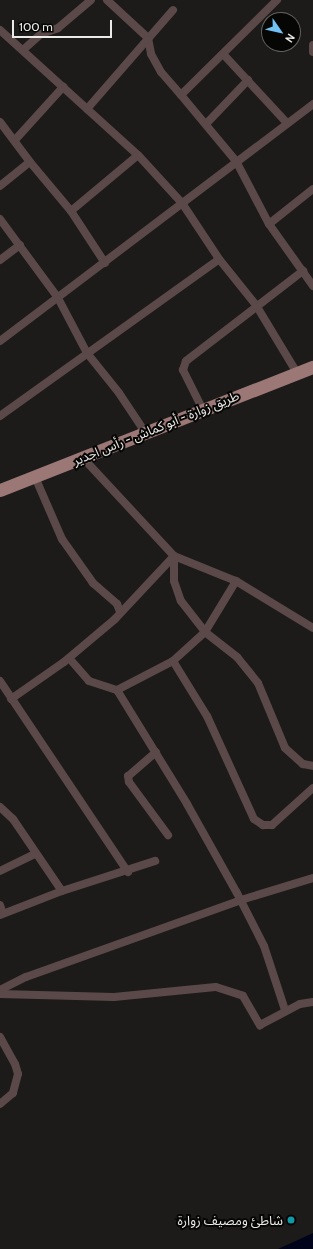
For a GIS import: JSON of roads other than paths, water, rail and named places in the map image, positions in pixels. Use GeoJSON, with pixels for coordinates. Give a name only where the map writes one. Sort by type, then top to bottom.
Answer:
{"type":"FeatureCollection","features":[{"type":"Feature","properties":{"kind":"main road","name":"طريق زوارة - أبو كماش - رأس اجدير"},"geometry":{"type":"LineString","coordinates":[[0,490],[313,367]]}},
{"type":"Feature","properties":{"kind":"street"},"geometry":{"type":"LineString","coordinates":[[23,50],[41,34],[63,25],[82,5],[91,0]]}},
{"type":"Feature","properties":{"kind":"street"},"geometry":{"type":"LineString","coordinates":[[107,0],[148,38],[151,54],[161,72],[236,161],[269,224],[313,286]]}},
{"type":"Feature","properties":{"kind":"street"},"geometry":{"type":"LineString","coordinates":[[181,95],[224,55],[277,0]]}},
{"type":"Feature","properties":{"kind":"street"},"geometry":{"type":"LineString","coordinates":[[86,109],[172,10]]}},
{"type":"Feature","properties":{"kind":"street"},"geometry":{"type":"LineString","coordinates":[[0,30],[138,155],[182,204],[219,259],[256,305],[297,373]]}},
{"type":"Feature","properties":{"kind":"street"},"geometry":{"type":"LineString","coordinates":[[313,45],[313,52]]}},
{"type":"Feature","properties":{"kind":"street"},"geometry":{"type":"LineString","coordinates":[[224,55],[287,123]]}},
{"type":"Feature","properties":{"kind":"street"},"geometry":{"type":"LineString","coordinates":[[206,124],[248,80]]}},
{"type":"Feature","properties":{"kind":"street"},"geometry":{"type":"LineString","coordinates":[[15,140],[63,87]]}},
{"type":"Feature","properties":{"kind":"street"},"geometry":{"type":"LineString","coordinates":[[0,341],[313,104]]}},
{"type":"Feature","properties":{"kind":"street"},"geometry":{"type":"LineString","coordinates":[[0,122],[30,162],[71,210],[105,263]]}},
{"type":"Feature","properties":{"kind":"street"},"geometry":{"type":"LineString","coordinates":[[71,210],[138,155]]}},
{"type":"Feature","properties":{"kind":"street"},"geometry":{"type":"LineString","coordinates":[[0,186],[30,162]]}},
{"type":"Feature","properties":{"kind":"street"},"geometry":{"type":"LineString","coordinates":[[269,224],[313,189]]}},
{"type":"Feature","properties":{"kind":"street"},"geometry":{"type":"LineString","coordinates":[[0,219],[58,298],[87,354],[119,393],[145,432]]}},
{"type":"Feature","properties":{"kind":"street"},"geometry":{"type":"LineString","coordinates":[[0,260],[20,245]]}},
{"type":"Feature","properties":{"kind":"street"},"geometry":{"type":"LineString","coordinates":[[0,416],[219,259]]}},
{"type":"Feature","properties":{"kind":"street"},"geometry":{"type":"LineString","coordinates":[[203,410],[186,381],[183,367],[186,361],[256,305],[303,271]]}},
{"type":"Feature","properties":{"kind":"street"},"geometry":{"type":"LineString","coordinates":[[83,458],[174,556],[236,581],[313,628]]}},
{"type":"Feature","properties":{"kind":"street"},"geometry":{"type":"LineString","coordinates":[[35,477],[62,539],[93,583],[117,604],[120,612]]}},
{"type":"Feature","properties":{"kind":"street"},"geometry":{"type":"LineString","coordinates":[[11,699],[69,658],[115,620],[120,612],[174,556]]}},
{"type":"Feature","properties":{"kind":"street"},"geometry":{"type":"LineString","coordinates":[[174,556],[174,581],[182,601],[205,632],[237,657],[258,683],[285,748],[303,764],[313,766]]}},
{"type":"Feature","properties":{"kind":"street"},"geometry":{"type":"LineString","coordinates":[[117,690],[173,661],[205,632],[236,581]]}},
{"type":"Feature","properties":{"kind":"street"},"geometry":{"type":"LineString","coordinates":[[69,658],[89,681],[117,690],[156,752],[241,900],[264,946],[285,1010]]}},
{"type":"Feature","properties":{"kind":"street"},"geometry":{"type":"LineString","coordinates":[[173,661],[207,716],[254,819],[263,825],[272,825],[313,788]]}},
{"type":"Feature","properties":{"kind":"street"},"geometry":{"type":"LineString","coordinates":[[0,681],[128,872]]}},
{"type":"Feature","properties":{"kind":"street"},"geometry":{"type":"LineString","coordinates":[[156,752],[128,776],[129,782],[168,835]]}},
{"type":"Feature","properties":{"kind":"street"},"geometry":{"type":"LineString","coordinates":[[0,807],[13,820],[35,854],[62,891]]}},
{"type":"Feature","properties":{"kind":"street"},"geometry":{"type":"LineString","coordinates":[[0,871],[35,854]]}},
{"type":"Feature","properties":{"kind":"street"},"geometry":{"type":"LineString","coordinates":[[0,905],[1,915],[62,891],[128,872],[155,861]]}},
{"type":"Feature","properties":{"kind":"street"},"geometry":{"type":"LineString","coordinates":[[0,990],[26,977],[241,900],[313,878]]}},
{"type":"Feature","properties":{"kind":"street"},"geometry":{"type":"LineString","coordinates":[[0,994],[114,997],[216,987],[243,996],[260,1025],[285,1010],[300,1004],[313,1002]]}},
{"type":"Feature","properties":{"kind":"street"},"geometry":{"type":"LineString","coordinates":[[0,1037],[15,1064],[18,1074],[13,1093],[0,1104]]}},
{"type":"Feature","properties":{"kind":"water"},"geometry":{"type":"Polygon","coordinates":[[[313,1233],[313,1249],[278,1249],[313,1233]]]}},
{"type":"Feature","properties":{"kind":"place","name":"شاطئ ومصيف زوارة"},"geometry":{"type":"Point","coordinates":[291,1220]}}]}
